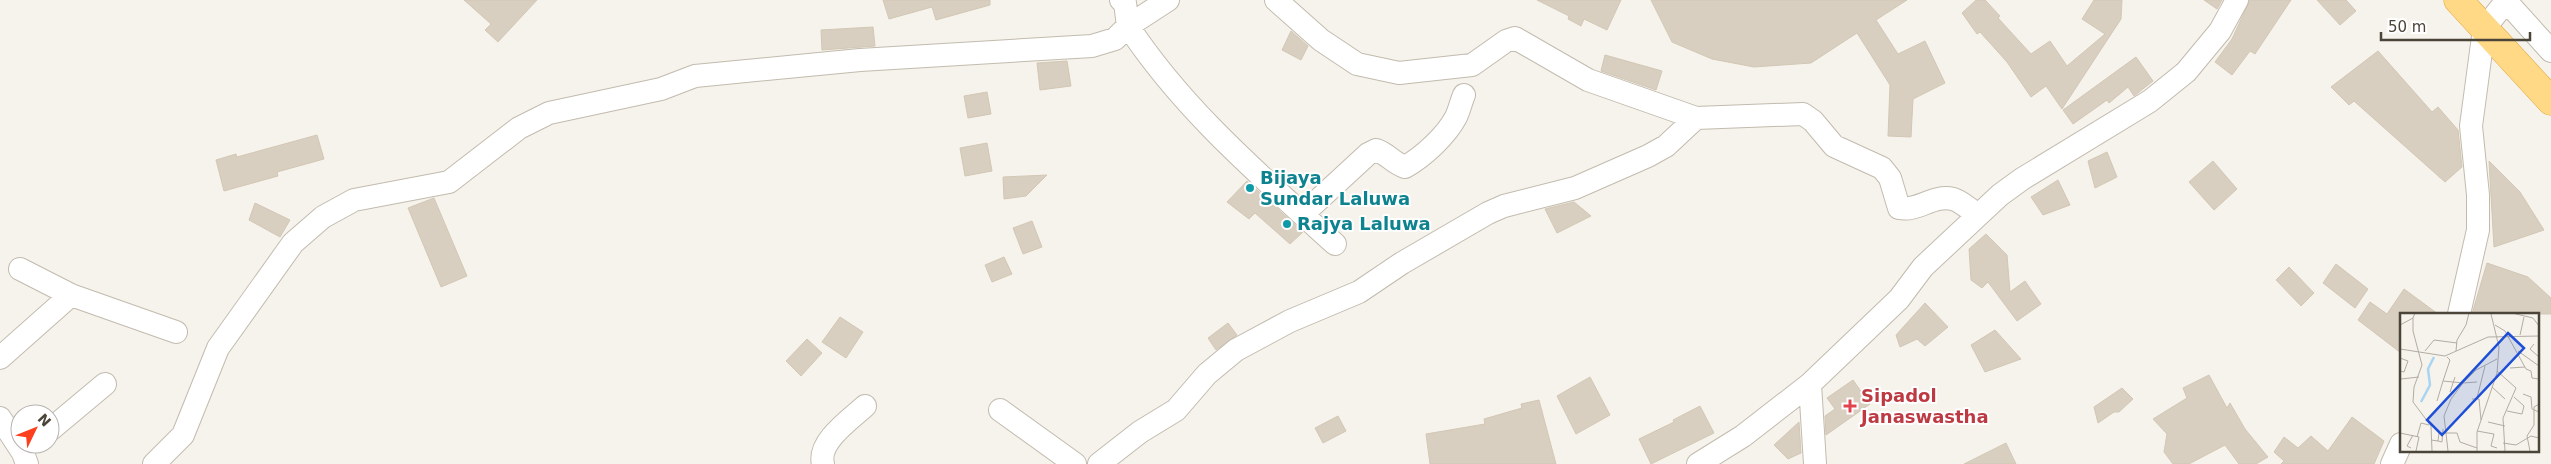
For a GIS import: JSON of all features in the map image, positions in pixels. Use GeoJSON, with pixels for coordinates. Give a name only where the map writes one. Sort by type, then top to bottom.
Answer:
{"type":"FeatureCollection","features":[{"type":"Feature","properties":{"kind":"highway"},"geometry":{"type":"LineString","coordinates":[[2458,0],[2551,101]]}},
{"type":"Feature","properties":{"kind":"street"},"geometry":{"type":"LineString","coordinates":[[1121,0],[1125,3],[1128,26],[1168,82],[1198,115],[1335,244]]}},
{"type":"Feature","properties":{"kind":"street"},"geometry":{"type":"LineString","coordinates":[[154,464],[183,435],[218,348],[293,243],[323,217],[354,200],[449,182],[519,128],[549,113],[661,88],[696,76],[870,59],[1092,46],[1116,39],[1128,26],[1168,0]]}},
{"type":"Feature","properties":{"kind":"street"},"geometry":{"type":"LineString","coordinates":[[1276,0],[1321,40],[1357,64],[1399,74],[1472,65],[1506,41],[1515,38],[1588,80],[1696,118],[1803,114],[1813,121],[1834,146],[1882,168],[1890,178],[1899,208],[1906,210],[1936,199],[1954,200],[1977,214]]}},
{"type":"Feature","properties":{"kind":"street"},"geometry":{"type":"LineString","coordinates":[[1698,464],[1743,436],[1810,384],[1899,299],[1923,267],[1977,214],[2022,179],[2150,101],[2169,87],[2204,52],[2220,31],[2237,0]]}},
{"type":"Feature","properties":{"kind":"street"},"geometry":{"type":"LineString","coordinates":[[2459,313],[2478,230],[2478,195],[2471,126],[2484,29],[2506,0],[2551,50]]}},
{"type":"Feature","properties":{"kind":"street"},"geometry":{"type":"LineString","coordinates":[[1303,214],[1368,154],[1376,150],[1385,153],[1396,164],[1405,167],[1413,163],[1444,133],[1456,117],[1464,95]]}},
{"type":"Feature","properties":{"kind":"street"},"geometry":{"type":"LineString","coordinates":[[1099,464],[1140,432],[1176,410],[1207,374],[1236,350],[1290,322],[1359,292],[1402,263],[1488,213],[1504,206],[1575,188],[1648,156],[1666,146],[1696,118]]}},
{"type":"Feature","properties":{"kind":"street"},"geometry":{"type":"LineString","coordinates":[[20,269],[71,295],[176,332]]}},
{"type":"Feature","properties":{"kind":"street"},"geometry":{"type":"LineString","coordinates":[[0,358],[71,295]]}},
{"type":"Feature","properties":{"kind":"street"},"geometry":{"type":"LineString","coordinates":[[60,421],[104,384]]}},
{"type":"Feature","properties":{"kind":"street"},"geometry":{"type":"LineString","coordinates":[[1810,384],[1815,464]]}},
{"type":"Feature","properties":{"kind":"street"},"geometry":{"type":"LineString","coordinates":[[823,464],[822,458],[825,446],[865,406]]}},
{"type":"Feature","properties":{"kind":"street"},"geometry":{"type":"LineString","coordinates":[[1000,410],[1075,464]]}},
{"type":"Feature","properties":{"kind":"street"},"geometry":{"type":"LineString","coordinates":[[0,418],[24,456]]}},
{"type":"Feature","properties":{"kind":"street"},"geometry":{"type":"LineString","coordinates":[[2392,464],[2400,446]]}},
{"type":"Feature","properties":{"kind":"building"},"geometry":{"type":"Polygon","coordinates":[[[464,0],[537,0],[498,42],[485,30],[491,24],[464,0]]]}},
{"type":"Feature","properties":{"kind":"building"},"geometry":{"type":"Polygon","coordinates":[[[883,0],[990,0],[990,5],[936,20],[932,7],[889,19],[883,0]]]}},
{"type":"Feature","properties":{"kind":"building"},"geometry":{"type":"Polygon","coordinates":[[[1537,0],[1621,0],[1607,30],[1584,19],[1581,26],[1568,19],[1569,16],[1537,0]]]}},
{"type":"Feature","properties":{"kind":"building"},"geometry":{"type":"Polygon","coordinates":[[[1651,0],[1907,0],[1876,20],[1898,54],[1925,41],[1945,83],[1913,99],[1911,137],[1888,136],[1890,85],[1857,33],[1811,63],[1754,67],[1712,59],[1672,42],[1651,0]]]}},
{"type":"Feature","properties":{"kind":"building"},"geometry":{"type":"Polygon","coordinates":[[[1976,0],[1985,0],[2000,16],[1998,18],[2031,54],[2050,41],[2067,66],[2105,34],[2082,19],[2094,0],[2122,0],[2121,19],[2062,109],[2046,86],[2031,97],[2007,62],[1980,32],[1977,34],[1962,13],[1976,0]]]}},
{"type":"Feature","properties":{"kind":"building"},"geometry":{"type":"Polygon","coordinates":[[[2204,0],[2222,0],[2217,9],[2204,0]]]}},
{"type":"Feature","properties":{"kind":"building"},"geometry":{"type":"Polygon","coordinates":[[[2250,0],[2291,0],[2255,54],[2250,51],[2232,75],[2215,62],[2232,39],[2250,0]]]}},
{"type":"Feature","properties":{"kind":"building"},"geometry":{"type":"Polygon","coordinates":[[[2317,0],[2346,0],[2356,11],[2340,25],[2317,0]]]}},
{"type":"Feature","properties":{"kind":"building"},"geometry":{"type":"Polygon","coordinates":[[[873,27],[875,46],[822,50],[821,30],[873,27]]]}},
{"type":"Feature","properties":{"kind":"building"},"geometry":{"type":"Polygon","coordinates":[[[1291,31],[1308,46],[1301,60],[1282,50],[1291,31]]]}},
{"type":"Feature","properties":{"kind":"building"},"geometry":{"type":"Polygon","coordinates":[[[2378,51],[2432,112],[2438,107],[2458,130],[2462,167],[2445,182],[2354,101],[2349,105],[2331,87],[2378,51]]]}},
{"type":"Feature","properties":{"kind":"building"},"geometry":{"type":"Polygon","coordinates":[[[1605,55],[1662,71],[1656,90],[1601,71],[1605,55]]]}},
{"type":"Feature","properties":{"kind":"building"},"geometry":{"type":"Polygon","coordinates":[[[2136,57],[2153,81],[2134,96],[2128,87],[2109,103],[2107,100],[2073,124],[2063,110],[2136,57]]]}},
{"type":"Feature","properties":{"kind":"building"},"geometry":{"type":"Polygon","coordinates":[[[1067,61],[1071,86],[1040,90],[1037,63],[1067,61]]]}},
{"type":"Feature","properties":{"kind":"building"},"geometry":{"type":"Polygon","coordinates":[[[987,92],[991,114],[968,118],[964,96],[987,92]]]}},
{"type":"Feature","properties":{"kind":"building"},"geometry":{"type":"Polygon","coordinates":[[[317,135],[324,159],[277,172],[278,176],[224,191],[216,160],[236,154],[237,157],[317,135]]]}},
{"type":"Feature","properties":{"kind":"building"},"geometry":{"type":"Polygon","coordinates":[[[987,143],[992,171],[965,176],[960,148],[987,143]]]}},
{"type":"Feature","properties":{"kind":"building"},"geometry":{"type":"Polygon","coordinates":[[[2107,152],[2117,177],[2095,188],[2088,161],[2107,152]]]}},
{"type":"Feature","properties":{"kind":"building"},"geometry":{"type":"Polygon","coordinates":[[[2213,161],[2237,189],[2214,210],[2189,182],[2213,161]]]}},
{"type":"Feature","properties":{"kind":"building"},"geometry":{"type":"Polygon","coordinates":[[[2489,161],[2520,192],[2544,230],[2494,247],[2489,161]]]}},
{"type":"Feature","properties":{"kind":"building"},"geometry":{"type":"Polygon","coordinates":[[[1047,175],[1026,196],[1004,199],[1003,177],[1047,175]]]}},
{"type":"Feature","properties":{"kind":"building"},"geometry":{"type":"Polygon","coordinates":[[[2058,180],[2070,205],[2043,215],[2031,197],[2058,180]]]}},
{"type":"Feature","properties":{"kind":"building"},"geometry":{"type":"Polygon","coordinates":[[[1247,181],[1303,232],[1290,244],[1255,213],[1249,219],[1227,202],[1247,181]]]}},
{"type":"Feature","properties":{"kind":"building"},"geometry":{"type":"Polygon","coordinates":[[[434,198],[467,276],[441,287],[408,208],[434,198]]]}},
{"type":"Feature","properties":{"kind":"building"},"geometry":{"type":"Polygon","coordinates":[[[1574,202],[1591,216],[1557,233],[1545,209],[1574,202]]]}},
{"type":"Feature","properties":{"kind":"building"},"geometry":{"type":"Polygon","coordinates":[[[255,203],[290,220],[280,237],[249,220],[255,203]]]}},
{"type":"Feature","properties":{"kind":"building"},"geometry":{"type":"Polygon","coordinates":[[[1032,221],[1042,247],[1023,254],[1013,228],[1032,221]]]}},
{"type":"Feature","properties":{"kind":"building"},"geometry":{"type":"Polygon","coordinates":[[[1986,234],[2007,255],[2010,292],[2025,281],[2041,304],[2017,321],[1988,282],[1982,288],[1971,280],[1969,249],[1986,234]]]}},
{"type":"Feature","properties":{"kind":"building"},"geometry":{"type":"Polygon","coordinates":[[[1004,257],[1012,274],[992,282],[985,265],[1004,257]]]}},
{"type":"Feature","properties":{"kind":"building"},"geometry":{"type":"Polygon","coordinates":[[[2487,263],[2528,277],[2551,298],[2551,314],[2472,313],[2487,263]]]}},
{"type":"Feature","properties":{"kind":"building"},"geometry":{"type":"Polygon","coordinates":[[[2336,264],[2368,289],[2355,308],[2323,283],[2336,264]]]}},
{"type":"Feature","properties":{"kind":"building"},"geometry":{"type":"Polygon","coordinates":[[[2289,267],[2314,293],[2301,306],[2276,280],[2289,267]]]}},
{"type":"Feature","properties":{"kind":"building"},"geometry":{"type":"Polygon","coordinates":[[[2404,289],[2437,313],[2400,313],[2400,352],[2358,320],[2370,302],[2387,314],[2404,289]]]}},
{"type":"Feature","properties":{"kind":"building"},"geometry":{"type":"Polygon","coordinates":[[[1925,303],[1948,327],[1925,346],[1917,339],[1900,347],[1896,335],[1925,303]]]}},
{"type":"Feature","properties":{"kind":"building"},"geometry":{"type":"Polygon","coordinates":[[[840,317],[863,332],[846,358],[822,342],[840,317]]]}},
{"type":"Feature","properties":{"kind":"building"},"geometry":{"type":"Polygon","coordinates":[[[1228,323],[1237,335],[1216,350],[1208,338],[1228,323]]]}},
{"type":"Feature","properties":{"kind":"building"},"geometry":{"type":"Polygon","coordinates":[[[1995,330],[2021,359],[1985,372],[1971,345],[1995,330]]]}},
{"type":"Feature","properties":{"kind":"building"},"geometry":{"type":"Polygon","coordinates":[[[807,339],[822,353],[801,376],[786,361],[807,339]]]}},
{"type":"Feature","properties":{"kind":"building"},"geometry":{"type":"Polygon","coordinates":[[[2209,375],[2227,408],[2230,403],[2245,429],[2268,457],[2256,464],[2239,464],[2225,445],[2189,464],[2173,464],[2164,452],[2167,434],[2153,419],[2187,398],[2183,388],[2209,375]]]}},
{"type":"Feature","properties":{"kind":"building"},"geometry":{"type":"Polygon","coordinates":[[[1590,377],[1610,415],[1576,434],[1557,396],[1590,377]]]}},
{"type":"Feature","properties":{"kind":"building","name":"Sipadol Janaswastha"},"geometry":{"type":"Polygon","coordinates":[[[1853,380],[1870,404],[1826,435],[1825,416],[1835,409],[1827,398],[1853,380]]]}},
{"type":"Feature","properties":{"kind":"building"},"geometry":{"type":"Polygon","coordinates":[[[2122,388],[2133,399],[2119,412],[2114,412],[2098,423],[2094,407],[2122,388]]]}},
{"type":"Feature","properties":{"kind":"building"},"geometry":{"type":"Polygon","coordinates":[[[1539,400],[1556,464],[1430,464],[1426,434],[1485,424],[1484,419],[1522,408],[1521,404],[1539,400]]]}},
{"type":"Feature","properties":{"kind":"building"},"geometry":{"type":"Polygon","coordinates":[[[1700,406],[1714,433],[1651,464],[1639,439],[1674,422],[1673,420],[1700,406]]]}},
{"type":"Feature","properties":{"kind":"building"},"geometry":{"type":"Polygon","coordinates":[[[1338,416],[1346,431],[1323,443],[1315,428],[1338,416]]]}},
{"type":"Feature","properties":{"kind":"building"},"geometry":{"type":"Polygon","coordinates":[[[2352,417],[2384,441],[2374,464],[2281,464],[2284,461],[2274,452],[2284,437],[2298,448],[2311,436],[2328,451],[2352,417]]]}},
{"type":"Feature","properties":{"kind":"building"},"geometry":{"type":"Polygon","coordinates":[[[1799,422],[1801,453],[1788,459],[1774,445],[1799,422]]]}},
{"type":"Feature","properties":{"kind":"building"},"geometry":{"type":"Polygon","coordinates":[[[2006,443],[2016,464],[1964,464],[2006,443]]]}},
{"type":"Feature","properties":{"kind":"place","name":"Bijaya Sundar Laluwa"},"geometry":{"type":"Point","coordinates":[1250,188]}},
{"type":"Feature","properties":{"kind":"place","name":"Rajya Laluwa"},"geometry":{"type":"Point","coordinates":[1287,224]}},
{"type":"Feature","properties":{"kind":"place","name":"Sipadol Janaswastha"},"geometry":{"type":"Point","coordinates":[1850,406]}}]}
